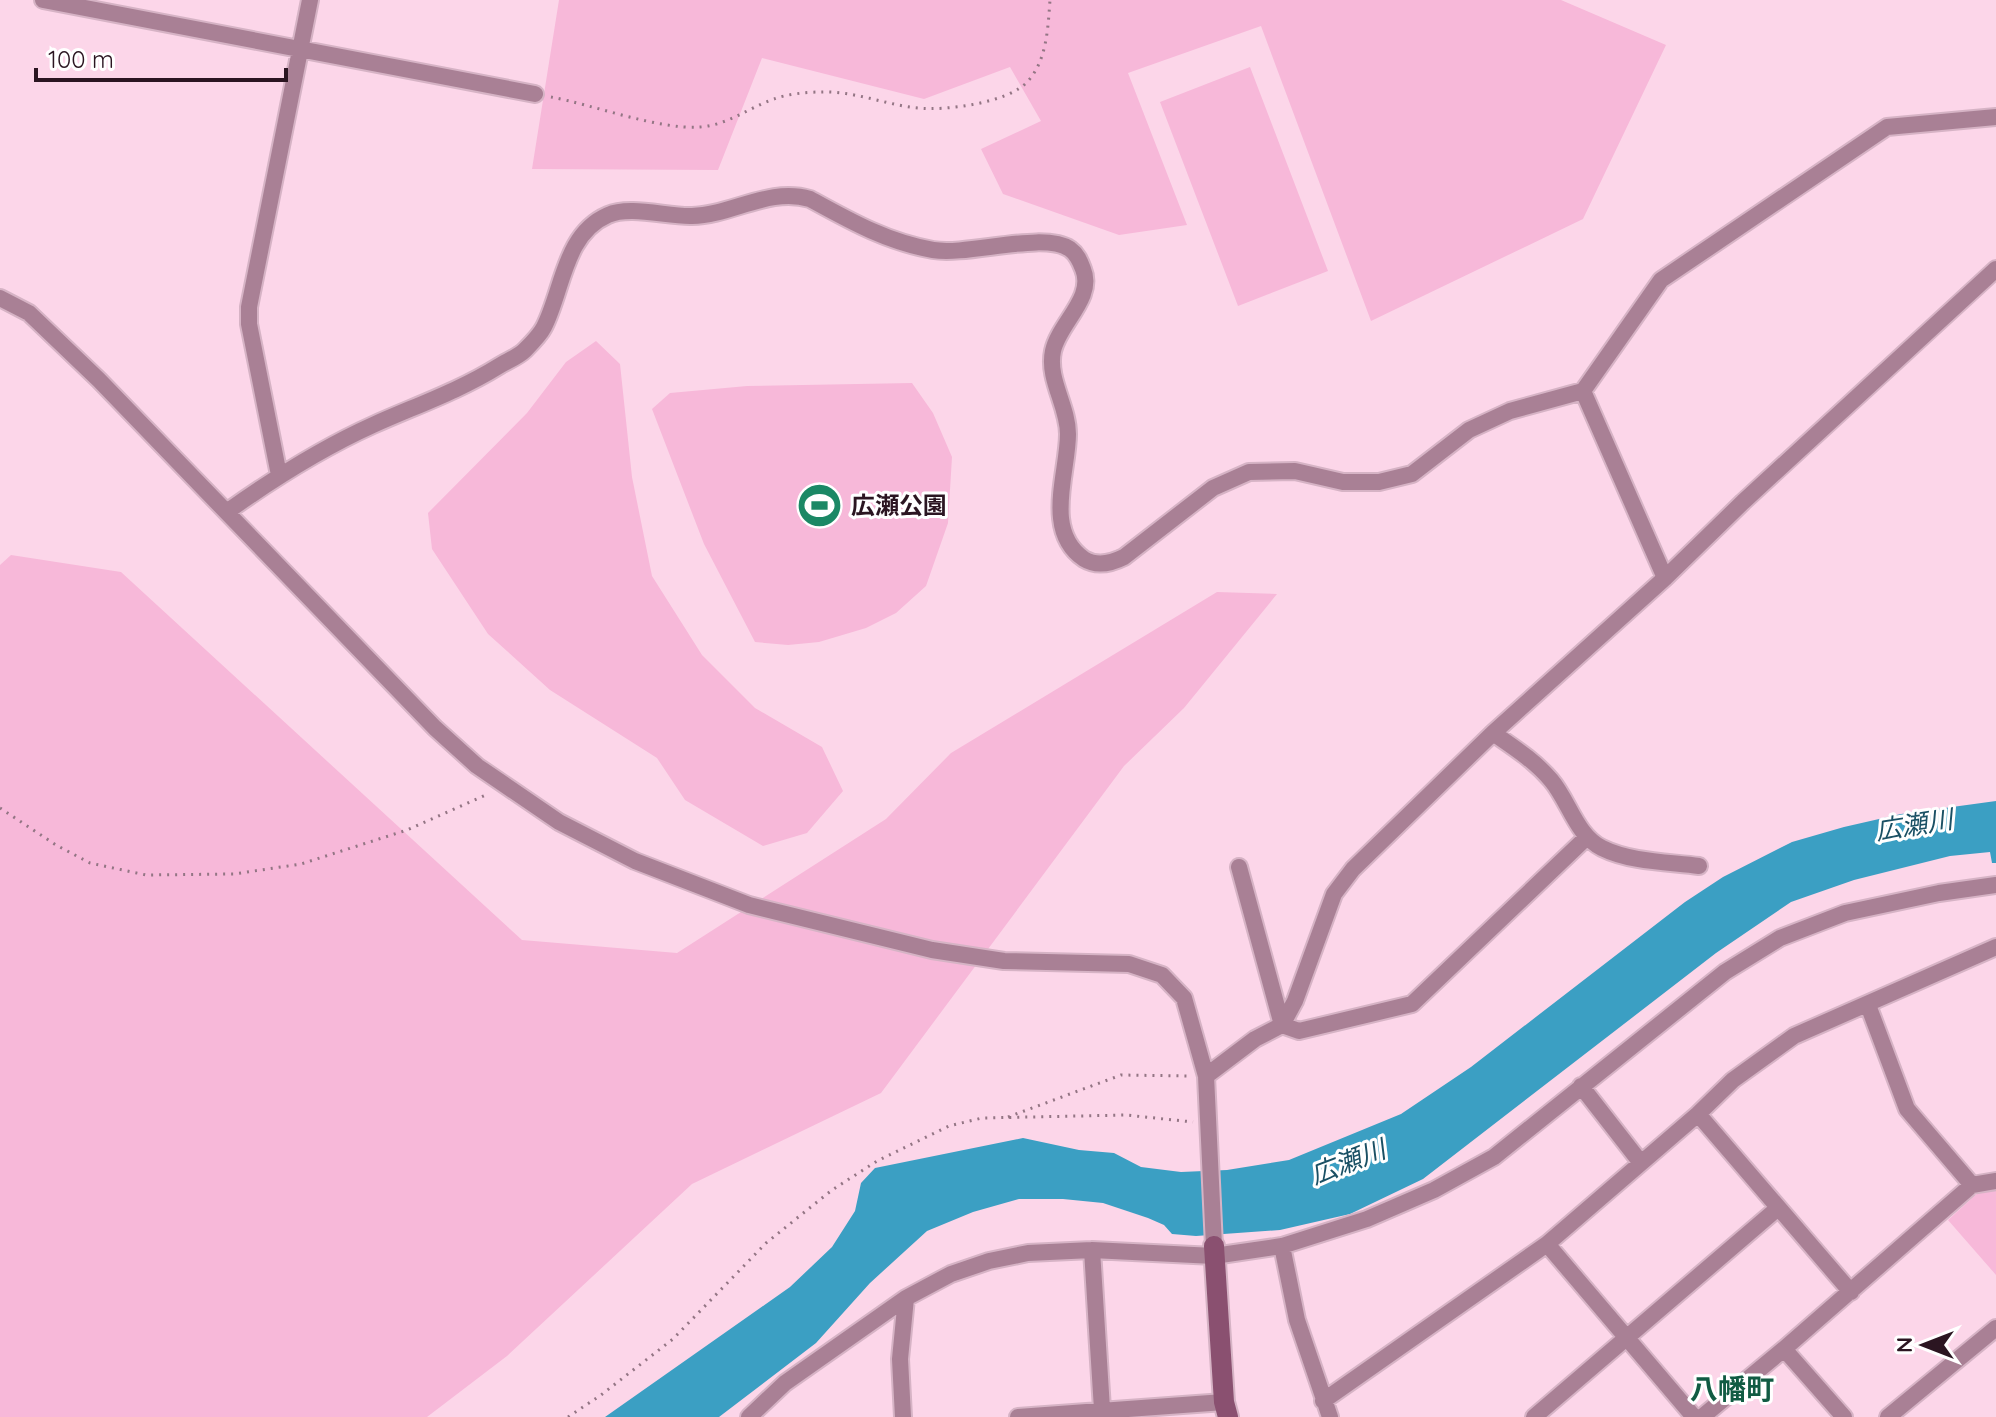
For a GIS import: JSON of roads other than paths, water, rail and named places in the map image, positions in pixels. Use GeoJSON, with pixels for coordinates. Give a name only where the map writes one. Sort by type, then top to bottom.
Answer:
{"type":"FeatureCollection","features":[{"type":"Feature","properties":{"kind":"street"},"geometry":{"type":"LineString","coordinates":[[43,0],[535,94]]}},
{"type":"Feature","properties":{"kind":"street"},"geometry":{"type":"LineString","coordinates":[[279,475],[249,324],[249,307],[310,0]]}},
{"type":"Feature","properties":{"kind":"street"},"geometry":{"type":"LineString","coordinates":[[228,511],[279,475],[371,426],[487,374],[523,352],[543,329],[567,262],[581,238],[593,224],[610,213],[695,216],[768,198],[799,196],[877,235],[926,249],[976,251],[1046,243],[1060,244],[1077,254],[1084,272],[1085,291],[1054,347],[1052,359],[1054,377],[1065,407],[1068,435],[1062,475],[1062,525],[1068,543],[1088,561],[1109,563],[1124,557],[1213,488],[1249,472],[1295,471],[1343,482],[1379,482],[1412,474],[1469,430],[1510,411],[1583,391],[1661,280],[1887,127],[1996,117]]}},
{"type":"Feature","properties":{"kind":"street"},"geometry":{"type":"LineString","coordinates":[[1206,1076],[1255,1039],[1282,1025],[1295,1001],[1334,894],[1353,869],[1493,733],[1665,578],[1996,269]]}},
{"type":"Feature","properties":{"kind":"street"},"geometry":{"type":"LineString","coordinates":[[0,298],[29,313],[99,380],[435,728],[477,766],[559,822],[635,861],[749,905],[932,950],[1004,961],[1144,967],[1162,975],[1184,998],[1206,1076],[1214,1251],[1226,1410],[1102,1409],[1018,1417]]}},
{"type":"Feature","properties":{"kind":"street"},"geometry":{"type":"LineString","coordinates":[[1583,391],[1665,578]]}},
{"type":"Feature","properties":{"kind":"street"},"geometry":{"type":"LineString","coordinates":[[1493,733],[1529,758],[1552,781],[1587,837],[1602,848],[1627,856],[1699,866]]}},
{"type":"Feature","properties":{"kind":"street"},"geometry":{"type":"LineString","coordinates":[[1282,1025],[1299,1031],[1412,1004],[1587,837]]}},
{"type":"Feature","properties":{"kind":"street"},"geometry":{"type":"LineString","coordinates":[[1239,867],[1282,1025]]}},
{"type":"Feature","properties":{"kind":"street"},"geometry":{"type":"LineString","coordinates":[[749,1417],[785,1383],[906,1298],[951,1274],[989,1261],[1028,1253],[1214,1251],[1282,1246],[1344,1227],[1434,1190],[1494,1157],[1725,972],[1780,938],[1845,913],[1939,893],[1996,885]]}},
{"type":"Feature","properties":{"kind":"street"},"geometry":{"type":"LineString","coordinates":[[1323,1401],[1547,1244],[1733,1080],[1794,1036],[1996,947]]}},
{"type":"Feature","properties":{"kind":"street"},"geometry":{"type":"LineString","coordinates":[[1868,1005],[1907,1109],[1972,1185]]}},
{"type":"Feature","properties":{"kind":"street"},"geometry":{"type":"LineString","coordinates":[[1581,1086],[1641,1163]]}},
{"type":"Feature","properties":{"kind":"street"},"geometry":{"type":"LineString","coordinates":[[1698,1114],[1851,1292]]}},
{"type":"Feature","properties":{"kind":"street"},"geometry":{"type":"LineString","coordinates":[[1702,1417],[1972,1185],[1996,1181]]}},
{"type":"Feature","properties":{"kind":"street"},"geometry":{"type":"LineString","coordinates":[[1535,1417],[1778,1208]]}},
{"type":"Feature","properties":{"kind":"street"},"geometry":{"type":"LineString","coordinates":[[1547,1244],[1694,1417]]}},
{"type":"Feature","properties":{"kind":"street"},"geometry":{"type":"LineString","coordinates":[[1282,1246],[1297,1320],[1330,1417]]}},
{"type":"Feature","properties":{"kind":"street"},"geometry":{"type":"LineString","coordinates":[[1092,1250],[1102,1409]]}},
{"type":"Feature","properties":{"kind":"street"},"geometry":{"type":"LineString","coordinates":[[903,1417],[900,1359],[906,1298]]}},
{"type":"Feature","properties":{"kind":"street"},"geometry":{"type":"LineString","coordinates":[[1888,1417],[1996,1328]]}},
{"type":"Feature","properties":{"kind":"street"},"geometry":{"type":"LineString","coordinates":[[1784,1349],[1844,1417]]}},
{"type":"Feature","properties":{"kind":"water","name":"広瀬川"},"geometry":{"type":"Polygon","coordinates":[[[1996,801],[1996,863],[1992,863],[1990,852],[1950,856],[1854,880],[1791,902],[1716,953],[1423,1179],[1350,1214],[1280,1230],[1196,1236],[1172,1234],[1164,1225],[1103,1203],[1019,1199],[973,1212],[927,1231],[870,1283],[816,1343],[719,1417],[605,1417],[790,1287],[832,1247],[855,1211],[861,1183],[875,1168],[1023,1138],[1079,1150],[1114,1153],[1141,1167],[1181,1172],[1227,1170],[1289,1160],[1401,1114],[1471,1067],[1685,902],[1723,877],[1792,842],[1844,827],[1901,814],[1996,801]]]}},
{"type":"Feature","properties":{"kind":"place","name":"広瀬公園"},"geometry":{"type":"Point","coordinates":[820,506]}},
{"type":"Feature","properties":{"kind":"district","name":"八幡町"},"geometry":{"type":"Point","coordinates":[1732,1389]}}]}
